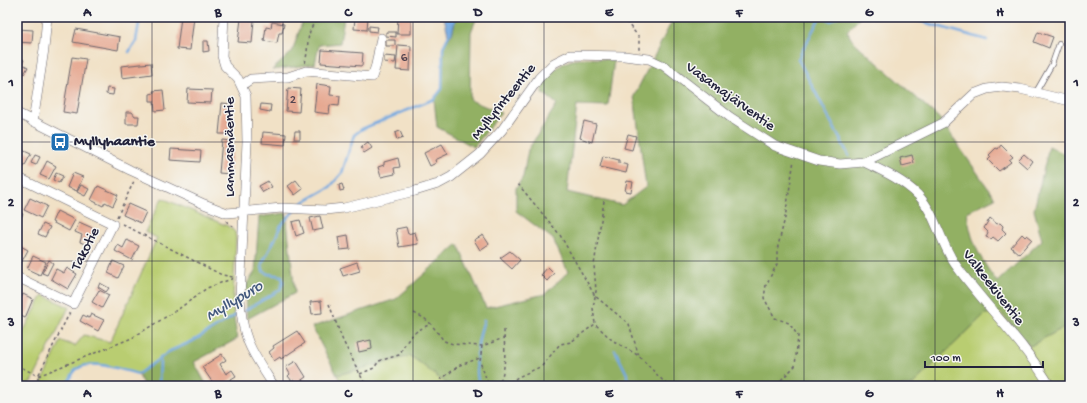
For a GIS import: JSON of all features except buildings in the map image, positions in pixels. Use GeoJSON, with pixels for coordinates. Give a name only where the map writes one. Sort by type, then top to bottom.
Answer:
{"type":"FeatureCollection","features":[{"type":"Feature","properties":{"kind":"street"},"geometry":{"type":"LineString","coordinates":[[33,122],[44,49],[47,17]]}},
{"type":"Feature","properties":{"kind":"street","name":"Lammasmäentie"},"geometry":{"type":"LineString","coordinates":[[224,17],[221,50],[222,56],[225,66],[242,85],[246,96],[247,142],[240,298],[242,322],[245,337],[256,358],[274,386]]}},
{"type":"Feature","properties":{"kind":"street"},"geometry":{"type":"LineString","coordinates":[[242,85],[251,79],[288,77],[306,71],[372,77],[381,38]]}},
{"type":"Feature","properties":{"kind":"street","name":"Myllyrinteentie"},"geometry":{"type":"LineString","coordinates":[[244,212],[293,208],[325,210],[344,208],[438,184],[452,177],[480,154],[502,130],[539,78],[562,58],[570,55],[581,54],[638,57]]}},
{"type":"Feature","properties":{"kind":"street","name":"Vasamajärventie"},"geometry":{"type":"LineString","coordinates":[[638,57],[649,59],[664,66],[754,133],[775,146],[819,161],[840,164],[864,162],[943,123],[974,94],[1002,87],[1036,92],[1070,101]]}},
{"type":"Feature","properties":{"kind":"street"},"geometry":{"type":"LineString","coordinates":[[17,113],[130,170],[204,204],[227,213],[244,212]]}},
{"type":"Feature","properties":{"kind":"street","name":"Valkeekiventie"},"geometry":{"type":"LineString","coordinates":[[864,162],[910,187],[924,202],[956,264],[984,302],[1034,361],[1050,386]]}},
{"type":"Feature","properties":{"kind":"street","name":"Takotie"},"geometry":{"type":"LineString","coordinates":[[17,177],[114,224],[73,304]]}},
{"type":"Feature","properties":{"kind":"street"},"geometry":{"type":"LineString","coordinates":[[17,277],[73,304]]}},
{"type":"Feature","properties":{"kind":"lane"},"geometry":{"type":"LineString","coordinates":[[1036,92],[1052,64],[1059,44]]}},
{"type":"Feature","properties":{"kind":"path"},"geometry":{"type":"LineString","coordinates":[[303,72],[306,59],[308,35],[312,24],[319,17]]}},
{"type":"Feature","properties":{"kind":"path"},"geometry":{"type":"LineString","coordinates":[[622,17],[639,37],[640,43],[638,57]]}},
{"type":"Feature","properties":{"kind":"path"},"geometry":{"type":"LineString","coordinates":[[626,22],[629,17]]}},
{"type":"Feature","properties":{"kind":"path"},"geometry":{"type":"LineString","coordinates":[[780,386],[781,380],[795,366],[798,336],[789,323],[775,318],[764,298],[766,285],[777,264],[777,250],[785,218],[795,154]]}},
{"type":"Feature","properties":{"kind":"path"},"geometry":{"type":"LineString","coordinates":[[134,179],[114,224],[122,224],[222,275],[235,278]]}},
{"type":"Feature","properties":{"kind":"path"},"geometry":{"type":"LineString","coordinates":[[518,184],[560,235],[595,296],[629,324],[639,356]]}},
{"type":"Feature","properties":{"kind":"path"},"geometry":{"type":"LineString","coordinates":[[604,201],[594,265],[596,291],[593,308],[594,324],[612,340],[639,356],[668,386]]}},
{"type":"Feature","properties":{"kind":"path"},"geometry":{"type":"LineString","coordinates":[[227,213],[225,221],[236,229]]}},
{"type":"Feature","properties":{"kind":"path"},"geometry":{"type":"LineString","coordinates":[[235,285],[236,271]]}},
{"type":"Feature","properties":{"kind":"path"},"geometry":{"type":"LineString","coordinates":[[17,365],[38,376],[132,338],[168,316],[207,288],[235,278]]}},
{"type":"Feature","properties":{"kind":"path"},"geometry":{"type":"LineString","coordinates":[[38,385],[38,376],[73,304]]}},
{"type":"Feature","properties":{"kind":"path"},"geometry":{"type":"LineString","coordinates":[[329,304],[343,341],[366,386]]}},
{"type":"Feature","properties":{"kind":"path"},"geometry":{"type":"LineString","coordinates":[[414,313],[424,318],[431,324],[444,341],[459,345],[482,346],[504,338]]}},
{"type":"Feature","properties":{"kind":"path"},"geometry":{"type":"LineString","coordinates":[[360,374],[374,368],[379,361],[399,356],[415,331],[431,324]]}},
{"type":"Feature","properties":{"kind":"path"},"geometry":{"type":"LineString","coordinates":[[505,386],[518,377],[542,366],[560,344],[571,342],[594,324]]}},
{"type":"Feature","properties":{"kind":"path"},"geometry":{"type":"LineString","coordinates":[[498,386],[505,370],[506,349],[504,328]]}},
{"type":"Feature","properties":{"kind":"path"},"geometry":{"type":"LineString","coordinates":[[482,346],[480,358],[489,386]]}},
{"type":"Feature","properties":{"kind":"path"},"geometry":{"type":"LineString","coordinates":[[440,380],[460,365],[480,358]]}},
{"type":"Feature","properties":{"kind":"green space"},"geometry":{"type":"Polygon","coordinates":[[[304,17],[344,17],[340,43],[319,45],[315,64],[272,70],[292,52],[304,17]]]}},
{"type":"Feature","properties":{"kind":"green space"},"geometry":{"type":"Polygon","coordinates":[[[456,17],[477,17],[471,32],[470,100],[501,113],[474,147],[437,127],[434,99],[442,89],[443,47],[452,33],[456,17]]]}},
{"type":"Feature","properties":{"kind":"green space"},"geometry":{"type":"Polygon","coordinates":[[[674,17],[825,17],[831,21],[837,17],[861,17],[847,31],[852,40],[939,118],[995,198],[967,212],[971,232],[977,249],[985,265],[997,282],[1042,240],[1034,210],[1049,146],[1070,157],[1070,324],[1030,346],[1001,312],[985,314],[911,386],[452,386],[410,356],[337,375],[312,327],[396,299],[458,244],[486,308],[545,294],[568,272],[553,239],[516,211],[516,188],[523,177],[528,150],[557,104],[543,93],[541,82],[550,73],[566,62],[591,58],[614,60],[608,106],[577,105],[567,192],[622,205],[646,187],[634,96],[674,17]]]}},
{"type":"Feature","properties":{"kind":"green space"},"geometry":{"type":"Polygon","coordinates":[[[162,198],[230,227],[235,232],[233,299],[234,317],[193,341],[170,351],[138,374],[114,367],[87,365],[80,367],[74,372],[66,385],[41,386],[61,341],[75,346],[84,335],[110,342],[157,238],[145,232],[162,198]]]}},
{"type":"Feature","properties":{"kind":"green space"},"geometry":{"type":"Polygon","coordinates":[[[286,213],[295,293],[247,319],[246,285],[255,272],[259,217],[286,213]]]}},
{"type":"Feature","properties":{"kind":"green space"},"geometry":{"type":"Polygon","coordinates":[[[43,295],[69,307],[32,382],[17,386],[17,329],[23,332],[43,295]]]}},
{"type":"Feature","properties":{"kind":"green space"},"geometry":{"type":"Polygon","coordinates":[[[1001,312],[1030,346],[1070,324],[1070,386],[911,386],[985,314],[1001,312]]]}},
{"type":"Feature","properties":{"kind":"green space"},"geometry":{"type":"Polygon","coordinates":[[[234,317],[237,339],[194,362],[207,386],[144,386],[138,374],[170,351],[193,341],[234,317]]]}},
{"type":"Feature","properties":{"kind":"green space"},"geometry":{"type":"Polygon","coordinates":[[[410,356],[452,386],[343,386],[337,375],[410,356]]]}},
{"type":"Feature","properties":{"kind":"water"},"geometry":{"type":"Polygon","coordinates":[[[444,17],[456,17],[452,34],[450,35],[448,34],[444,17]]]}},
{"type":"Feature","properties":{"kind":"waterway"},"geometry":{"type":"LineString","coordinates":[[129,52],[136,41],[140,17]]}},
{"type":"Feature","properties":{"kind":"waterway"},"geometry":{"type":"LineString","coordinates":[[820,17],[798,59],[849,156]]}},
{"type":"Feature","properties":{"kind":"waterway"},"geometry":{"type":"LineString","coordinates":[[825,17],[831,21],[837,17]]}},
{"type":"Feature","properties":{"kind":"waterway"},"geometry":{"type":"LineString","coordinates":[[905,17],[987,40]]}},
{"type":"Feature","properties":{"kind":"waterway","name":"Myllypuro"},"geometry":{"type":"LineString","coordinates":[[299,206],[330,187],[342,173],[354,135],[362,129],[434,99],[442,89],[443,47],[450,33]]}},
{"type":"Feature","properties":{"kind":"waterway","name":"Myllypuro"},"geometry":{"type":"LineString","coordinates":[[244,311],[280,290],[283,282],[282,276],[268,274],[263,271],[262,264],[281,225],[294,211]]}},
{"type":"Feature","properties":{"kind":"waterway","name":"Myllypuro"},"geometry":{"type":"LineString","coordinates":[[60,386],[66,385],[74,372],[80,367],[87,365],[114,367],[138,374],[170,351],[193,341],[239,313]]}},
{"type":"Feature","properties":{"kind":"waterway"},"geometry":{"type":"LineString","coordinates":[[479,386],[477,378],[477,353],[484,320]]}},
{"type":"Feature","properties":{"kind":"waterway"},"geometry":{"type":"LineString","coordinates":[[615,350],[627,374],[628,386]]}},
{"type":"Feature","properties":{"kind":"waterway"},"geometry":{"type":"LineString","coordinates":[[159,386],[160,359]]}},
{"type":"Feature","properties":{"kind":"place","name":"Myllyhaantie"},"geometry":{"type":"Point","coordinates":[60,142]}}]}
